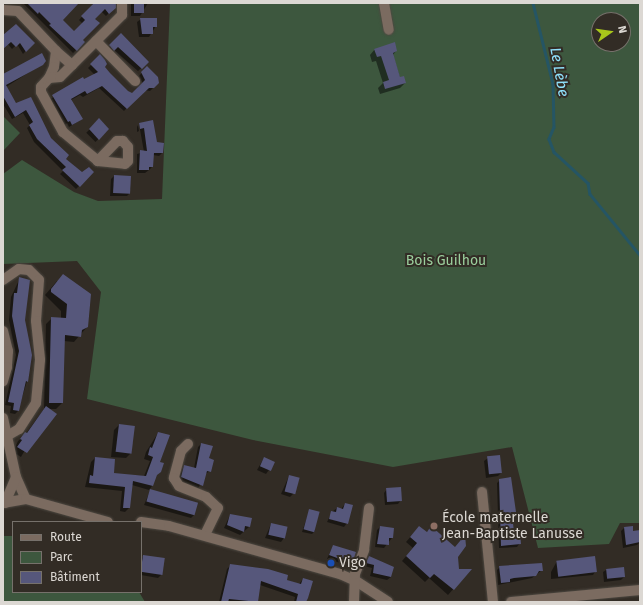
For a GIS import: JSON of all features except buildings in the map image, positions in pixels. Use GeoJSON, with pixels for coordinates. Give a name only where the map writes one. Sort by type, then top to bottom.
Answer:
{"type":"FeatureCollection","features":[{"type":"Feature","properties":{"kind":"street"},"geometry":{"type":"LineString","coordinates":[[49,78],[60,77],[122,15],[122,3]]}},
{"type":"Feature","properties":{"kind":"street"},"geometry":{"type":"LineString","coordinates":[[384,3],[389,30]]}},
{"type":"Feature","properties":{"kind":"street"},"geometry":{"type":"LineString","coordinates":[[3,10],[18,11],[56,51],[72,65]]}},
{"type":"Feature","properties":{"kind":"street"},"geometry":{"type":"LineString","coordinates":[[96,41],[135,81]]}},
{"type":"Feature","properties":{"kind":"street"},"geometry":{"type":"LineString","coordinates":[[56,51],[56,58],[49,78],[41,87],[41,92],[63,132],[98,161]]}},
{"type":"Feature","properties":{"kind":"street"},"geometry":{"type":"LineString","coordinates":[[3,280],[19,269],[29,270],[39,280],[36,321],[40,360],[36,403],[19,429],[7,436]]}},
{"type":"Feature","properties":{"kind":"street"},"geometry":{"type":"LineString","coordinates":[[3,330],[8,359],[3,381]]}},
{"type":"Feature","properties":{"kind":"street"},"geometry":{"type":"LineString","coordinates":[[3,418],[16,477],[26,499]]}},
{"type":"Feature","properties":{"kind":"street"},"geometry":{"type":"LineString","coordinates":[[188,444],[181,451],[174,478],[180,486],[206,497],[218,508],[205,535]]}},
{"type":"Feature","properties":{"kind":"street"},"geometry":{"type":"LineString","coordinates":[[4,503],[16,477]]}},
{"type":"Feature","properties":{"kind":"street"},"geometry":{"type":"LineString","coordinates":[[482,492],[493,602]]}},
{"type":"Feature","properties":{"kind":"street"},"geometry":{"type":"LineString","coordinates":[[4,503],[26,499],[104,521]]}},
{"type":"Feature","properties":{"kind":"street"},"geometry":{"type":"LineString","coordinates":[[354,602],[356,581],[355,574],[364,550],[369,508]]}},
{"type":"Feature","properties":{"kind":"street"},"geometry":{"type":"LineString","coordinates":[[142,522],[157,523],[205,535],[327,570],[356,581],[388,602]]}},
{"type":"Feature","properties":{"kind":"street"},"geometry":{"type":"LineString","coordinates":[[511,602],[640,590]]}},
{"type":"Feature","properties":{"kind":"green space","name":"Bois Guilhou"},"geometry":{"type":"Polygon","coordinates":[[[170,3],[640,3],[640,523],[620,523],[609,544],[538,548],[512,447],[393,467],[253,440],[87,399],[101,292],[77,261],[3,264],[3,174],[22,160],[74,192],[98,201],[162,199],[170,3]]]}},
{"type":"Feature","properties":{"kind":"green space"},"geometry":{"type":"Polygon","coordinates":[[[3,116],[20,133],[3,151],[3,116]]]}},
{"type":"Feature","properties":{"kind":"green space"},"geometry":{"type":"Polygon","coordinates":[[[3,536],[12,536],[12,593],[140,593],[145,602],[3,602],[3,536]]]}},
{"type":"Feature","properties":{"kind":"waterway","name":"Le Lèbe"},"geometry":{"type":"LineString","coordinates":[[533,3],[553,84],[554,127],[549,139],[554,152],[588,183],[590,194],[640,255]]}},
{"type":"Feature","properties":{"kind":"place","name":"École maternelle Jean-Baptiste Lanusse"},"geometry":{"type":"Point","coordinates":[434,526]}},
{"type":"Feature","properties":{"kind":"place","name":"Vigo"},"geometry":{"type":"Point","coordinates":[331,563]}}]}
